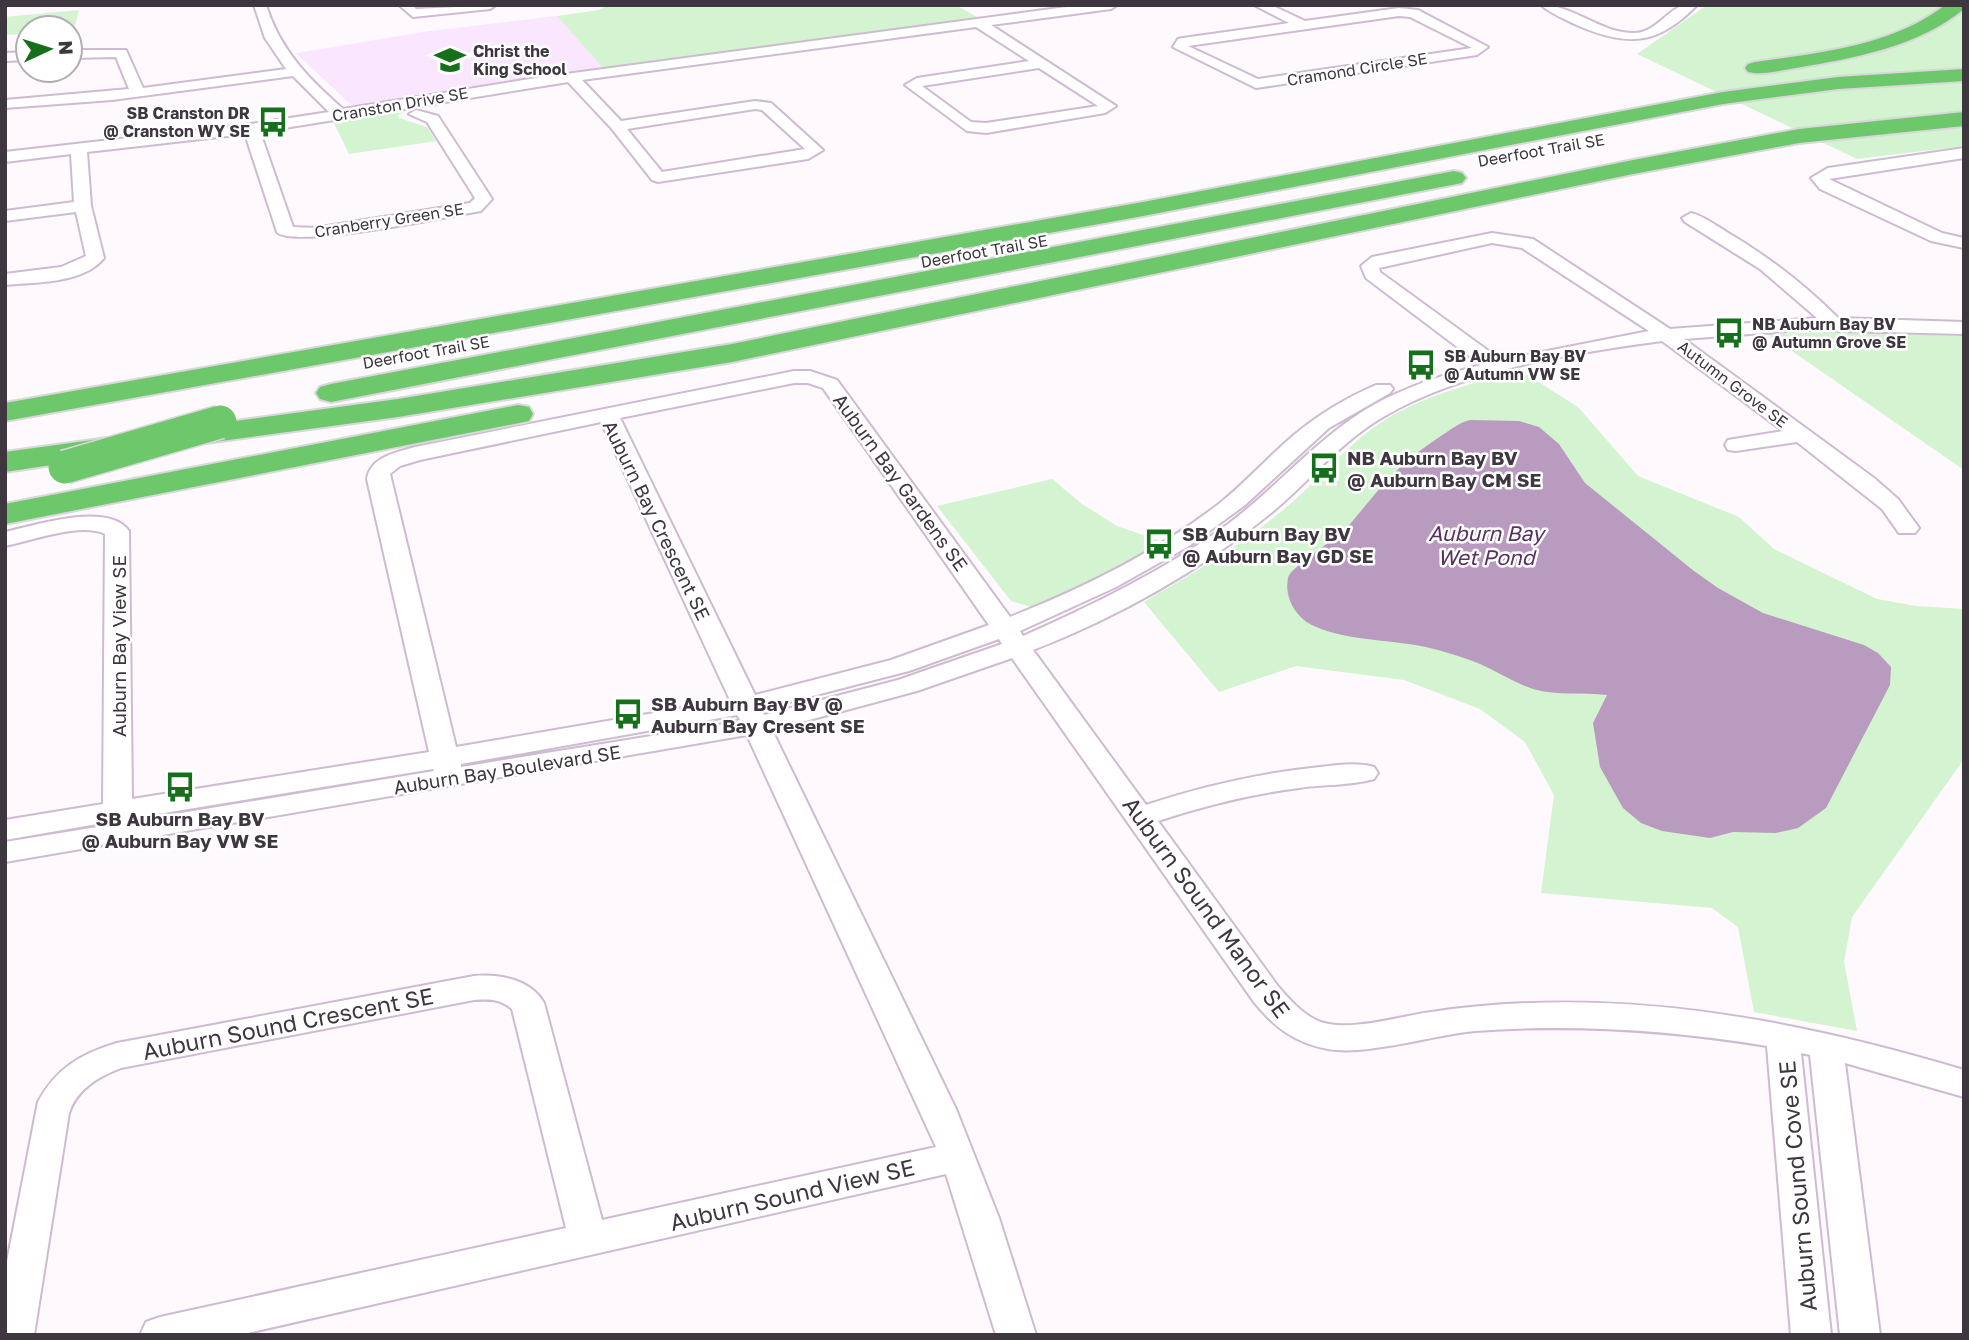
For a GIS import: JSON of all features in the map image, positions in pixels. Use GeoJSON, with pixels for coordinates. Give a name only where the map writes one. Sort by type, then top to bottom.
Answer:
{"type":"FeatureCollection","features":[{"type":"Feature","properties":{"kind":"highway"},"geometry":{"type":"LineString","coordinates":[[1734,71],[1844,52],[1902,36],[1940,20],[1957,5]]}},
{"type":"Feature","properties":{"kind":"highway","name":"Deerfoot Trail SE"},"geometry":{"type":"LineString","coordinates":[[5,393],[871,244],[1318,162],[1666,92],[1811,71],[1964,57]]}},
{"type":"Feature","properties":{"kind":"highway"},"geometry":{"type":"LineString","coordinates":[[5,412],[1143,209],[1723,98],[1838,83],[1964,75]]}},
{"type":"Feature","properties":{"kind":"highway","name":"Deerfoot Trail SE"},"geometry":{"type":"LineString","coordinates":[[5,428],[1636,133],[1790,109],[1964,87]]}},
{"type":"Feature","properties":{"kind":"highway"},"geometry":{"type":"LineString","coordinates":[[5,462],[398,408],[732,353],[1633,167],[1799,136],[1964,119]]}},
{"type":"Feature","properties":{"kind":"highway"},"geometry":{"type":"LineString","coordinates":[[1508,167],[1590,151],[1636,133]]}},
{"type":"Feature","properties":{"kind":"highway"},"geometry":{"type":"LineString","coordinates":[[1318,162],[1356,147]]}},
{"type":"Feature","properties":{"kind":"highway"},"geometry":{"type":"LineString","coordinates":[[5,483],[304,399],[1481,172]]}},
{"type":"Feature","properties":{"kind":"highway"},"geometry":{"type":"LineString","coordinates":[[5,514],[726,373],[1426,214],[1438,208]]}},
{"type":"Feature","properties":{"kind":"street"},"geometry":{"type":"LineString","coordinates":[[260,5],[269,34],[294,72],[341,115]]}},
{"type":"Feature","properties":{"kind":"street"},"geometry":{"type":"LineString","coordinates":[[405,5],[413,13],[428,13],[490,5]]}},
{"type":"Feature","properties":{"kind":"street","name":"Cranston Drive SE"},"geometry":{"type":"LineString","coordinates":[[1043,15],[1082,5]]}},
{"type":"Feature","properties":{"kind":"street","name":"Cranston Drive SE"},"geometry":{"type":"LineString","coordinates":[[5,157],[251,130],[572,78],[1111,5]]}},
{"type":"Feature","properties":{"kind":"street"},"geometry":{"type":"LineString","coordinates":[[1260,5],[1303,25]]}},
{"type":"Feature","properties":{"kind":"street"},"geometry":{"type":"LineString","coordinates":[[1547,5],[1592,25],[1632,36],[1645,36],[1691,5]]}},
{"type":"Feature","properties":{"kind":"street","name":"Cramond Circle SE"},"geometry":{"type":"LineString","coordinates":[[1399,12],[1413,13],[1481,47],[1478,51],[1256,85],[1180,47],[1183,42],[1303,25],[1399,12]]}},
{"type":"Feature","properties":{"kind":"street"},"geometry":{"type":"LineString","coordinates":[[980,24],[1043,64],[1109,106],[1105,109],[986,128],[967,126],[912,85],[916,82],[1043,64]]}},
{"type":"Feature","properties":{"kind":"street"},"geometry":{"type":"LineString","coordinates":[[84,54],[121,53],[138,93]]}},
{"type":"Feature","properties":{"kind":"street"},"geometry":{"type":"LineString","coordinates":[[5,104],[138,93],[294,72]]}},
{"type":"Feature","properties":{"kind":"street"},"geometry":{"type":"LineString","coordinates":[[572,78],[617,126],[658,177],[808,154],[815,150],[766,106],[755,104],[617,126]]}},
{"type":"Feature","properties":{"kind":"street","name":"Cranberry Green SE"},"geometry":{"type":"LineString","coordinates":[[251,130],[286,232],[315,233],[475,206],[484,199],[470,174],[433,119],[416,114]]}},
{"type":"Feature","properties":{"kind":"street"},"geometry":{"type":"LineString","coordinates":[[5,280],[71,270],[88,264],[95,258],[83,206],[79,150]]}},
{"type":"Feature","properties":{"kind":"street"},"geometry":{"type":"LineString","coordinates":[[1961,155],[1828,173],[1819,178],[1826,186],[1926,232],[1964,243]]}},
{"type":"Feature","properties":{"kind":"street"},"geometry":{"type":"LineString","coordinates":[[5,216],[83,206]]}},
{"type":"Feature","properties":{"kind":"street"},"geometry":{"type":"LineString","coordinates":[[1690,219],[1762,261],[1796,287],[1827,318]]}},
{"type":"Feature","properties":{"kind":"street","name":"Autumn Grove SE"},"geometry":{"type":"LineString","coordinates":[[1490,362],[1372,274],[1370,266],[1377,261],[1488,239],[1512,239],[1532,246],[1657,328],[1801,435],[1884,498],[1907,528]]}},
{"type":"Feature","properties":{"kind":"street","name":"Auburn Bay Boulevard SE"},"geometry":{"type":"LineString","coordinates":[[5,830],[118,822],[883,692],[1011,637],[1128,595],[1202,553],[1279,495],[1328,446],[1363,419],[1426,388],[1490,362],[1602,344],[1657,328],[1749,326],[1827,318],[1964,318]]}},
{"type":"Feature","properties":{"kind":"street","name":"Auburn Bay Boulevard SE"},"geometry":{"type":"LineString","coordinates":[[1827,318],[1964,328]]}},
{"type":"Feature","properties":{"kind":"street","name":"Auburn Bay Gardens SE"},"geometry":{"type":"LineString","coordinates":[[608,414],[794,377],[823,380],[833,387],[1011,637]]}},
{"type":"Feature","properties":{"kind":"street","name":"Auburn Bay Crescent SE"},"geometry":{"type":"LineString","coordinates":[[447,768],[378,478],[379,472],[391,461],[415,454],[608,414],[751,715]]}},
{"type":"Feature","properties":{"kind":"street","name":"Autumn Grove SE"},"geometry":{"type":"LineString","coordinates":[[1736,445],[1801,435]]}},
{"type":"Feature","properties":{"kind":"street","name":"Auburn Bay View SE"},"geometry":{"type":"LineString","coordinates":[[5,540],[89,523],[104,524],[117,531],[118,822]]}},
{"type":"Feature","properties":{"kind":"street","name":"Auburn Sound Manor SE"},"geometry":{"type":"LineString","coordinates":[[1011,637],[1280,1013],[1303,1030],[1333,1038],[1347,1038],[1474,1019],[1599,1016],[1681,1022],[1826,1046],[1908,1066],[1964,1084]]}},
{"type":"Feature","properties":{"kind":"street"},"geometry":{"type":"LineString","coordinates":[[751,715],[958,1157],[981,1218],[1016,1335]]}},
{"type":"Feature","properties":{"kind":"street"},"geometry":{"type":"LineString","coordinates":[[1140,817],[1195,798],[1237,788],[1285,779],[1364,773]]}},
{"type":"Feature","properties":{"kind":"street","name":"Auburn Bay Boulevard SE"},"geometry":{"type":"LineString","coordinates":[[5,852],[118,822]]}},
{"type":"Feature","properties":{"kind":"street","name":"Auburn Sound Crescent SE"},"geometry":{"type":"LineString","coordinates":[[14,1335],[51,1113],[55,1097],[64,1084],[78,1074],[117,1056],[474,988],[498,987],[510,990],[527,1003],[588,1240]]}},
{"type":"Feature","properties":{"kind":"street","name":"Auburn Sound Cove SE"},"geometry":{"type":"LineString","coordinates":[[1783,1038],[1811,1335]]}},
{"type":"Feature","properties":{"kind":"street","name":"Auburn Sound Cove SE"},"geometry":{"type":"LineString","coordinates":[[1826,1046],[1860,1335]]}},
{"type":"Feature","properties":{"kind":"street","name":"Auburn Sound View SE"},"geometry":{"type":"LineString","coordinates":[[160,1335],[958,1157]]}},
{"type":"Feature","properties":{"kind":"shaded area","name":"Christ the King School"},"geometry":{"type":"Polygon","coordinates":[[[557,16],[603,68],[433,92],[366,105],[351,105],[296,53],[423,32],[557,16]]]}},
{"type":"Feature","properties":{"kind":"green space"},"geometry":{"type":"Polygon","coordinates":[[[608,5],[956,5],[979,18],[603,68],[557,16],[599,10],[608,5]]]}},
{"type":"Feature","properties":{"kind":"green space"},"geometry":{"type":"Polygon","coordinates":[[[1707,5],[1964,5],[1964,146],[1857,159],[1637,54],[1707,5]]]}},
{"type":"Feature","properties":{"kind":"green space"},"geometry":{"type":"Polygon","coordinates":[[[79,10],[78,14],[37,14],[79,10]]]}},
{"type":"Feature","properties":{"kind":"green space"},"geometry":{"type":"Polygon","coordinates":[[[14,16],[14,35],[5,35],[5,17],[14,16]]]}},
{"type":"Feature","properties":{"kind":"green space"},"geometry":{"type":"Polygon","coordinates":[[[407,107],[410,109],[398,115],[399,118],[427,127],[436,141],[349,154],[333,121],[407,107]]]}},
{"type":"Feature","properties":{"kind":"green space"},"geometry":{"type":"Polygon","coordinates":[[[1836,332],[1964,336],[1964,470],[1767,334],[1836,332]]]}},
{"type":"Feature","properties":{"kind":"green space"},"geometry":{"type":"Polygon","coordinates":[[[1521,371],[1578,407],[1638,476],[1739,517],[1774,549],[1877,599],[1916,606],[1964,609],[1964,759],[1852,917],[1844,962],[1857,1031],[1754,1012],[1738,927],[1712,908],[1541,893],[1554,795],[1525,742],[1480,709],[1404,680],[1296,666],[1219,692],[1144,602],[1255,532],[1380,423],[1441,394],[1521,371]]]}},
{"type":"Feature","properties":{"kind":"green space"},"geometry":{"type":"Polygon","coordinates":[[[1052,479],[1082,504],[1117,526],[1166,543],[1092,583],[1034,608],[1011,601],[937,506],[1052,479]]]}},
{"type":"Feature","properties":{"kind":"water","name":"Auburn Bay Wet Pond"},"geometry":{"type":"Polygon","coordinates":[[[1470,420],[1519,421],[1539,427],[1559,444],[1585,483],[1718,588],[1763,613],[1864,645],[1878,653],[1891,667],[1890,685],[1826,808],[1798,828],[1776,833],[1733,832],[1710,838],[1662,831],[1641,823],[1623,808],[1600,767],[1593,723],[1607,695],[1533,689],[1457,656],[1420,646],[1342,635],[1314,626],[1297,613],[1288,593],[1288,578],[1291,573],[1345,529],[1390,477],[1411,458],[1461,423],[1470,420]]]}},
{"type":"Feature","properties":{"kind":"place","name":"Christ the King School"},"geometry":{"type":"Point","coordinates":[450,60]}},
{"type":"Feature","properties":{"kind":"place","name":"SB Cranston DR @ Cranston WY SE"},"geometry":{"type":"Point","coordinates":[273,122]}},
{"type":"Feature","properties":{"kind":"place","name":"NB Auburn Bay BV @ Autumn Grove SE"},"geometry":{"type":"Point","coordinates":[1729,333]}},
{"type":"Feature","properties":{"kind":"place","name":"SB Auburn Bay BV @ Autumn VW SE"},"geometry":{"type":"Point","coordinates":[1421,365]}},
{"type":"Feature","properties":{"kind":"place","name":"NB Auburn Bay BV @ Auburn Bay CM SE"},"geometry":{"type":"Point","coordinates":[1324,468]}},
{"type":"Feature","properties":{"kind":"place","name":"SB Auburn Bay BV @ Auburn Bay GD SE"},"geometry":{"type":"Point","coordinates":[1159,544]}},
{"type":"Feature","properties":{"kind":"place","name":"SB Auburn Bay BV @ Auburn Bay Cresent SE"},"geometry":{"type":"Point","coordinates":[628,714]}},
{"type":"Feature","properties":{"kind":"place","name":"SB Auburn Bay BV @ Auburn Bay VW SE"},"geometry":{"type":"Point","coordinates":[180,787]}}]}
